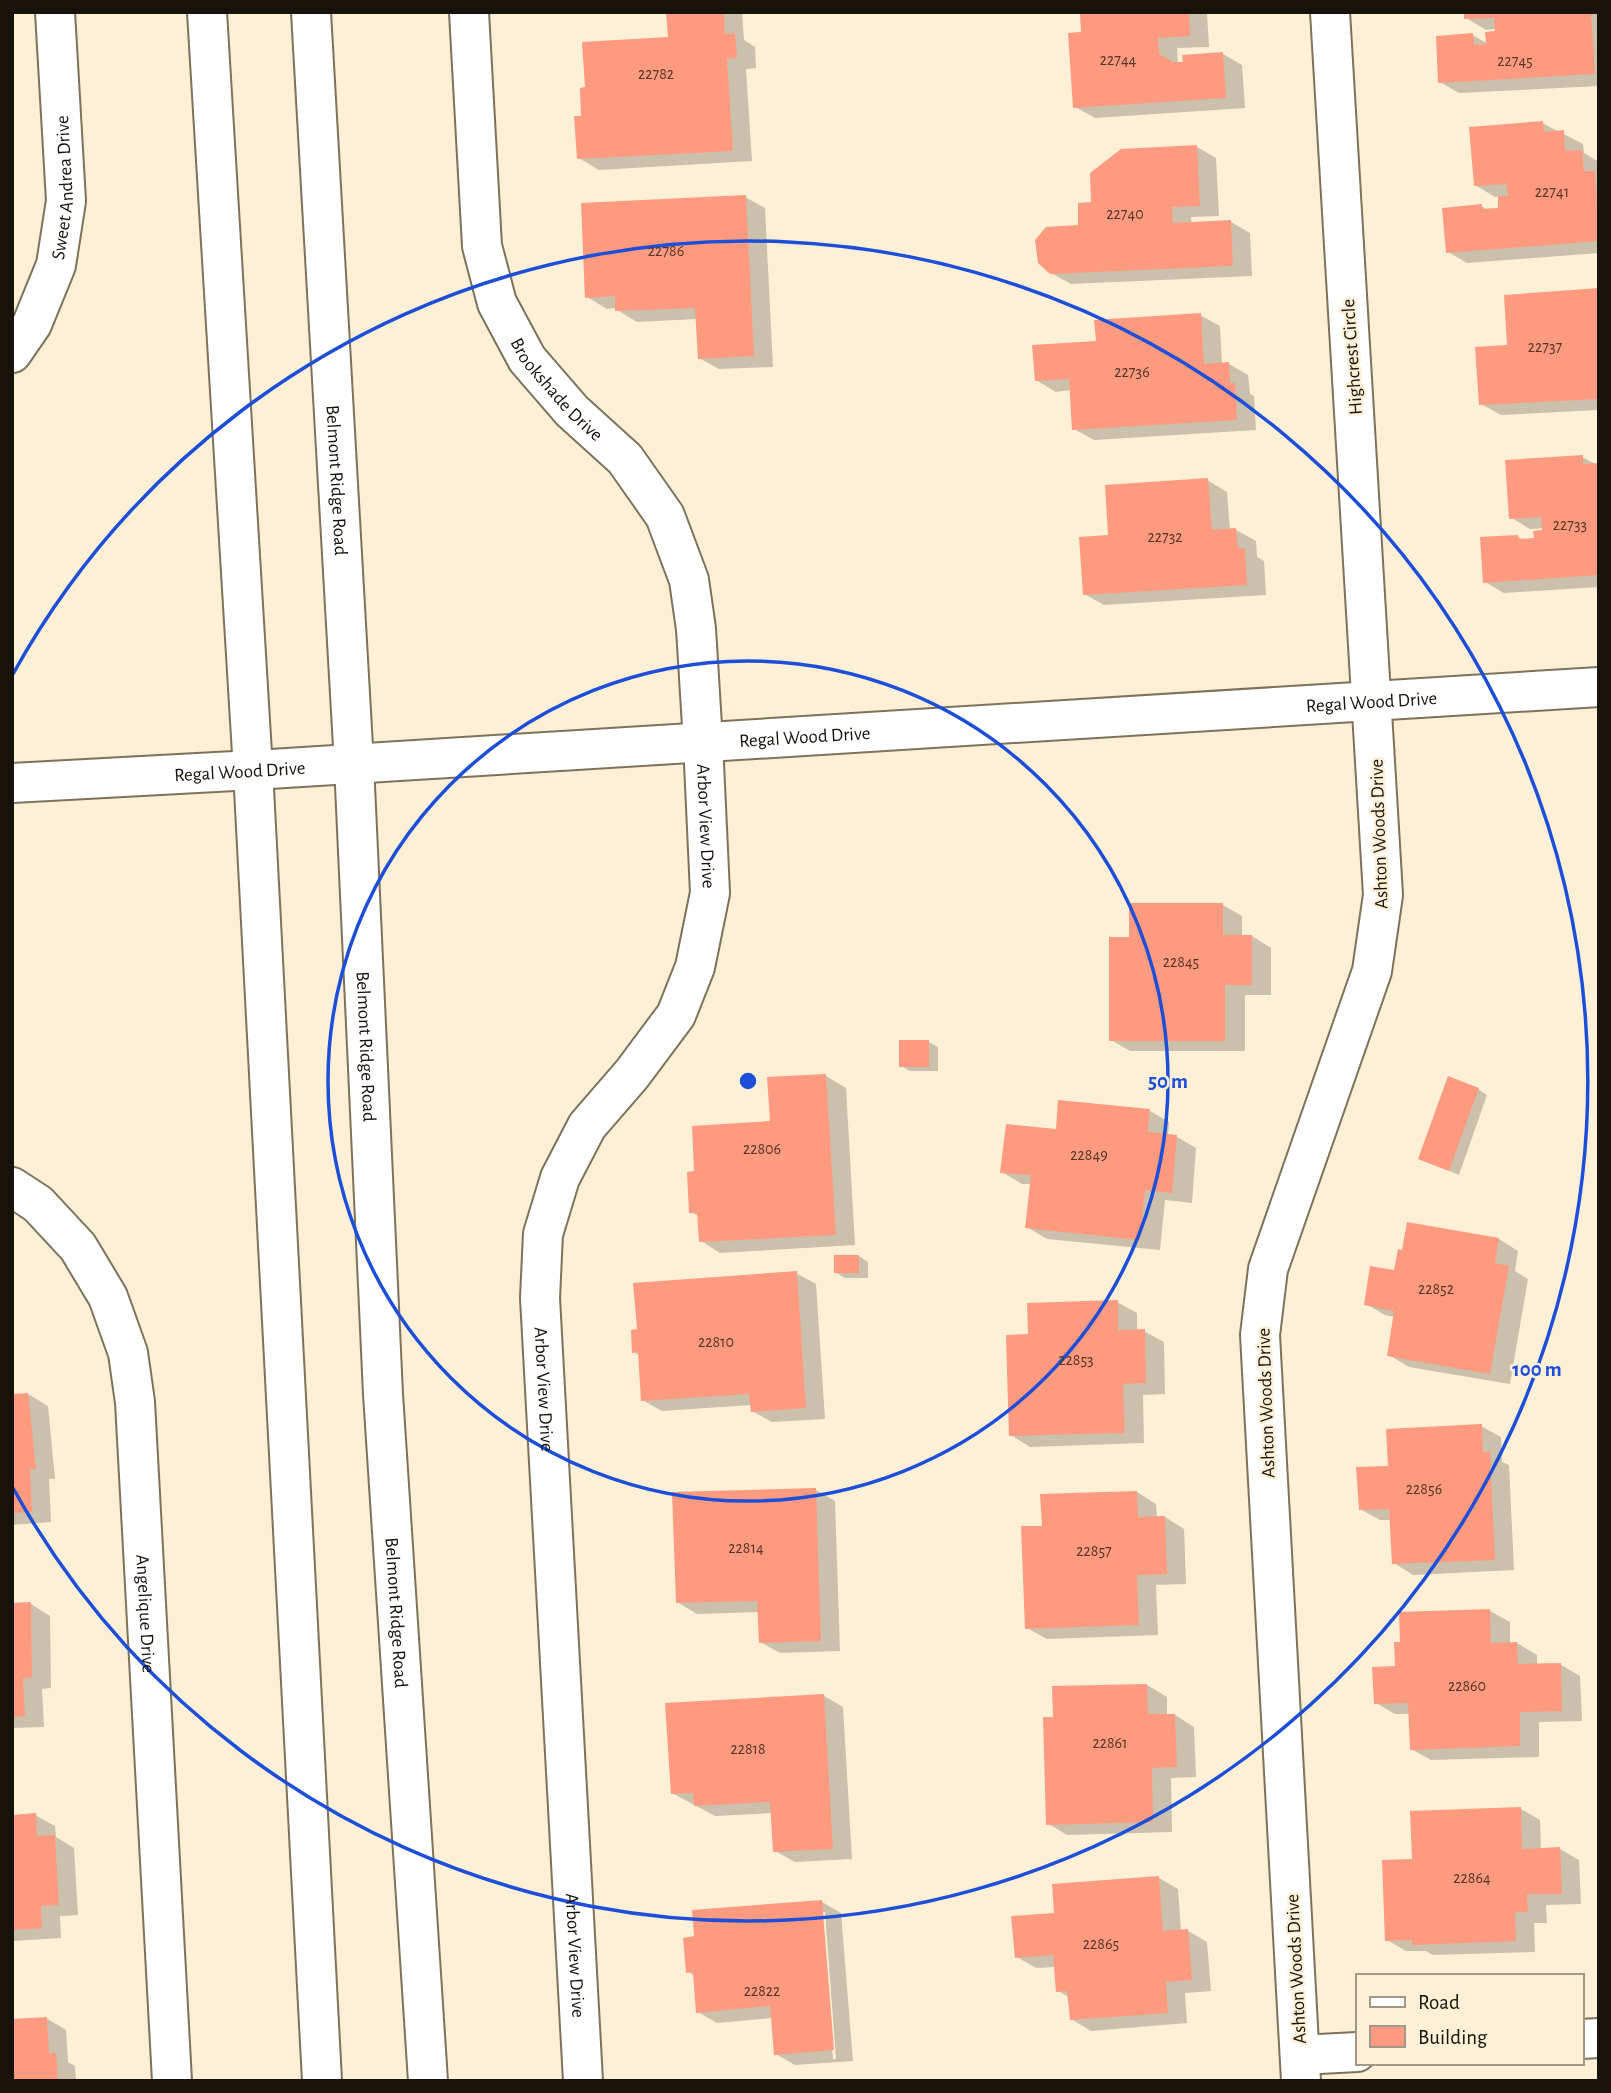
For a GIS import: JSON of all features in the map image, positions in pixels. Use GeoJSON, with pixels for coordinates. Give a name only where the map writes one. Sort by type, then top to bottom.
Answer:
{"type":"FeatureCollection","features":[{"type":"Feature","properties":{"kind":"street","name":"Sweet Andrea Drive"},"geometry":{"type":"LineString","coordinates":[[12,353],[32,324],[56,265],[66,201],[55,12]]}},
{"type":"Feature","properties":{"kind":"street"},"geometry":{"type":"LineString","coordinates":[[208,12],[253,770],[322,2081]]}},
{"type":"Feature","properties":{"kind":"street","name":"Belmont Ridge Road"},"geometry":{"type":"LineString","coordinates":[[311,12],[354,764],[383,1394],[428,2081]]}},
{"type":"Feature","properties":{"kind":"street","name":"Brookshade Drive"},"geometry":{"type":"LineString","coordinates":[[469,12],[482,246],[497,303],[527,359],[572,411],[625,459],[665,516],[689,580],[696,629],[703,742]]}},
{"type":"Feature","properties":{"kind":"street","name":"Highcrest Circle"},"geometry":{"type":"LineString","coordinates":[[1330,12],[1372,701]]}},
{"type":"Feature","properties":{"kind":"street","name":"Regal Wood Drive"},"geometry":{"type":"LineString","coordinates":[[12,783],[1599,687]]}},
{"type":"Feature","properties":{"kind":"street","name":"Ashton Woods Drive"},"geometry":{"type":"LineString","coordinates":[[1300,2068],[1260,1335],[1268,1269],[1372,971],[1383,895],[1372,701]]}},
{"type":"Feature","properties":{"kind":"street","name":"Arbor View Drive"},"geometry":{"type":"LineString","coordinates":[[583,2081],[540,1298],[543,1234],[560,1178],[587,1126],[632,1074],[676,1015],[695,967],[710,892],[703,742]]}},
{"type":"Feature","properties":{"kind":"street","name":"Angelique Drive"},"geometry":{"type":"LineString","coordinates":[[12,1187],[38,1204],[78,1247],[108,1297],[128,1353],[135,1402],[172,2081]]}},
{"type":"Feature","properties":{"kind":"street"},"geometry":{"type":"LineString","coordinates":[[1300,2068],[1356,2052]]}},
{"type":"Feature","properties":{"kind":"building"},"geometry":{"type":"Polygon","coordinates":[[[666,12],[724,12],[725,34],[735,33],[737,58],[727,59],[733,151],[577,159],[574,116],[581,116],[580,88],[585,87],[582,42],[668,37],[666,12]]]}},
{"type":"Feature","properties":{"kind":"building"},"geometry":{"type":"Polygon","coordinates":[[[1080,12],[1189,12],[1190,36],[1158,38],[1159,54],[1173,62],[1183,62],[1182,55],[1223,52],[1226,98],[1073,108],[1068,33],[1081,32],[1080,12]]]}},
{"type":"Feature","properties":{"kind":"building"},"geometry":{"type":"Polygon","coordinates":[[[1464,12],[1591,12],[1595,74],[1438,83],[1436,36],[1473,33],[1474,45],[1486,44],[1485,32],[1495,31],[1494,18],[1464,19],[1464,12]]]}},
{"type":"Feature","properties":{"kind":"building"},"geometry":{"type":"Polygon","coordinates":[[[1543,121],[1544,132],[1564,130],[1565,151],[1582,150],[1584,171],[1595,171],[1599,241],[1446,253],[1442,208],[1482,204],[1482,209],[1498,208],[1498,196],[1508,196],[1506,184],[1474,186],[1469,127],[1543,121]]]}},
{"type":"Feature","properties":{"kind":"building"},"geometry":{"type":"Polygon","coordinates":[[[1197,145],[1200,206],[1172,207],[1173,223],[1231,220],[1233,266],[1050,274],[1038,263],[1035,240],[1046,227],[1078,225],[1078,203],[1091,202],[1090,173],[1121,149],[1197,145]]]}},
{"type":"Feature","properties":{"kind":"building"},"geometry":{"type":"Polygon","coordinates":[[[746,195],[754,356],[698,359],[695,308],[615,311],[615,296],[585,298],[581,203],[746,195]]]}},
{"type":"Feature","properties":{"kind":"building"},"geometry":{"type":"Polygon","coordinates":[[[1599,288],[1599,399],[1479,405],[1475,347],[1507,345],[1504,295],[1599,288]]]}},
{"type":"Feature","properties":{"kind":"building"},"geometry":{"type":"Polygon","coordinates":[[[1201,313],[1204,364],[1229,362],[1230,383],[1235,383],[1237,420],[1072,430],[1069,379],[1035,381],[1032,345],[1096,341],[1094,320],[1201,313]]]}},
{"type":"Feature","properties":{"kind":"building"},"geometry":{"type":"Polygon","coordinates":[[[1583,455],[1583,464],[1599,463],[1599,575],[1483,583],[1480,537],[1518,535],[1519,539],[1534,538],[1533,531],[1542,530],[1541,517],[1509,519],[1505,460],[1583,455]]]}},
{"type":"Feature","properties":{"kind":"building"},"geometry":{"type":"Polygon","coordinates":[[[1208,478],[1212,530],[1236,528],[1238,548],[1245,548],[1247,585],[1083,595],[1079,537],[1108,535],[1105,485],[1208,478]]]}},
{"type":"Feature","properties":{"kind":"building"},"geometry":{"type":"Polygon","coordinates":[[[1129,903],[1223,903],[1223,935],[1252,935],[1252,985],[1225,985],[1225,1041],[1109,1041],[1109,937],[1129,937],[1129,903]]]}},
{"type":"Feature","properties":{"kind":"building"},"geometry":{"type":"Polygon","coordinates":[[[899,1040],[929,1040],[929,1067],[899,1067],[899,1040]]]}},
{"type":"Feature","properties":{"kind":"building"},"geometry":{"type":"Polygon","coordinates":[[[826,1074],[836,1235],[699,1242],[697,1213],[689,1213],[687,1172],[694,1171],[692,1126],[770,1121],[767,1077],[826,1074]]]}},
{"type":"Feature","properties":{"kind":"building"},"geometry":{"type":"Polygon","coordinates":[[[1448,1076],[1479,1088],[1449,1171],[1418,1159],[1448,1076]]]}},
{"type":"Feature","properties":{"kind":"building"},"geometry":{"type":"Polygon","coordinates":[[[1058,1100],[1150,1109],[1148,1132],[1177,1135],[1172,1193],[1145,1190],[1140,1240],[1025,1228],[1031,1175],[1000,1173],[1006,1124],[1056,1129],[1058,1100]]]}},
{"type":"Feature","properties":{"kind":"building"},"geometry":{"type":"Polygon","coordinates":[[[1407,1222],[1499,1238],[1495,1263],[1509,1266],[1490,1374],[1387,1356],[1394,1311],[1364,1305],[1370,1266],[1394,1270],[1398,1249],[1402,1250],[1407,1222]]]}},
{"type":"Feature","properties":{"kind":"building"},"geometry":{"type":"Polygon","coordinates":[[[834,1255],[859,1255],[859,1273],[834,1273],[834,1255]]]}},
{"type":"Feature","properties":{"kind":"building"},"geometry":{"type":"Polygon","coordinates":[[[797,1271],[806,1408],[751,1412],[749,1394],[641,1401],[638,1352],[632,1353],[631,1330],[637,1329],[633,1283],[797,1271]]]}},
{"type":"Feature","properties":{"kind":"building"},"geometry":{"type":"Polygon","coordinates":[[[1118,1300],[1118,1330],[1145,1329],[1146,1383],[1123,1384],[1125,1433],[1009,1436],[1006,1335],[1028,1334],[1027,1303],[1118,1300]]]}},
{"type":"Feature","properties":{"kind":"building"},"geometry":{"type":"Polygon","coordinates":[[[28,1393],[36,1469],[30,1469],[32,1512],[12,1513],[12,1394],[28,1393]]]}},
{"type":"Feature","properties":{"kind":"building"},"geometry":{"type":"Polygon","coordinates":[[[1482,1424],[1483,1452],[1490,1452],[1495,1560],[1392,1564],[1389,1509],[1359,1510],[1356,1467],[1388,1466],[1386,1429],[1482,1424]]]}},
{"type":"Feature","properties":{"kind":"building"},"geometry":{"type":"Polygon","coordinates":[[[816,1488],[821,1641],[759,1643],[757,1601],[676,1603],[672,1492],[816,1488]]]}},
{"type":"Feature","properties":{"kind":"building"},"geometry":{"type":"Polygon","coordinates":[[[1137,1491],[1138,1517],[1165,1516],[1167,1574],[1137,1575],[1139,1625],[1025,1629],[1021,1526],[1042,1526],[1040,1494],[1137,1491]]]}},
{"type":"Feature","properties":{"kind":"building"},"geometry":{"type":"Polygon","coordinates":[[[31,1602],[32,1677],[23,1678],[25,1716],[12,1717],[12,1603],[31,1602]]]}},
{"type":"Feature","properties":{"kind":"building"},"geometry":{"type":"Polygon","coordinates":[[[1490,1609],[1491,1643],[1517,1642],[1518,1664],[1561,1663],[1562,1711],[1520,1712],[1520,1746],[1410,1750],[1408,1703],[1374,1704],[1372,1667],[1395,1666],[1394,1642],[1400,1642],[1399,1612],[1490,1609]]]}},
{"type":"Feature","properties":{"kind":"building"},"geometry":{"type":"Polygon","coordinates":[[[1147,1684],[1148,1714],[1175,1714],[1177,1767],[1152,1768],[1153,1822],[1046,1825],[1043,1717],[1053,1717],[1052,1686],[1147,1684]]]}},
{"type":"Feature","properties":{"kind":"building"},"geometry":{"type":"Polygon","coordinates":[[[824,1694],[833,1849],[773,1852],[770,1802],[694,1806],[693,1793],[671,1794],[665,1703],[824,1694]]]}},
{"type":"Feature","properties":{"kind":"building"},"geometry":{"type":"Polygon","coordinates":[[[1521,1807],[1522,1849],[1560,1847],[1562,1894],[1527,1894],[1528,1912],[1515,1912],[1516,1941],[1412,1945],[1412,1940],[1385,1941],[1382,1860],[1412,1859],[1410,1811],[1521,1807]]]}},
{"type":"Feature","properties":{"kind":"building"},"geometry":{"type":"Polygon","coordinates":[[[36,1813],[37,1836],[55,1835],[59,1905],[41,1906],[42,1928],[12,1930],[12,1815],[36,1813]]]}},
{"type":"Feature","properties":{"kind":"building"},"geometry":{"type":"Polygon","coordinates":[[[1159,1876],[1163,1931],[1188,1929],[1192,1980],[1166,1982],[1168,2013],[1070,2020],[1067,1991],[1056,1992],[1053,1955],[1015,1958],[1011,1916],[1054,1913],[1052,1884],[1159,1876]]]}},
{"type":"Feature","properties":{"kind":"building"},"geometry":{"type":"Polygon","coordinates":[[[822,1900],[834,2050],[774,2055],[770,2006],[696,2013],[693,1972],[686,1973],[683,1938],[694,1936],[692,1910],[822,1900]]]}},
{"type":"Feature","properties":{"kind":"building"},"geometry":{"type":"Polygon","coordinates":[[[47,2017],[49,2053],[56,2053],[58,2081],[12,2081],[12,2019],[47,2017]]]}}]}
